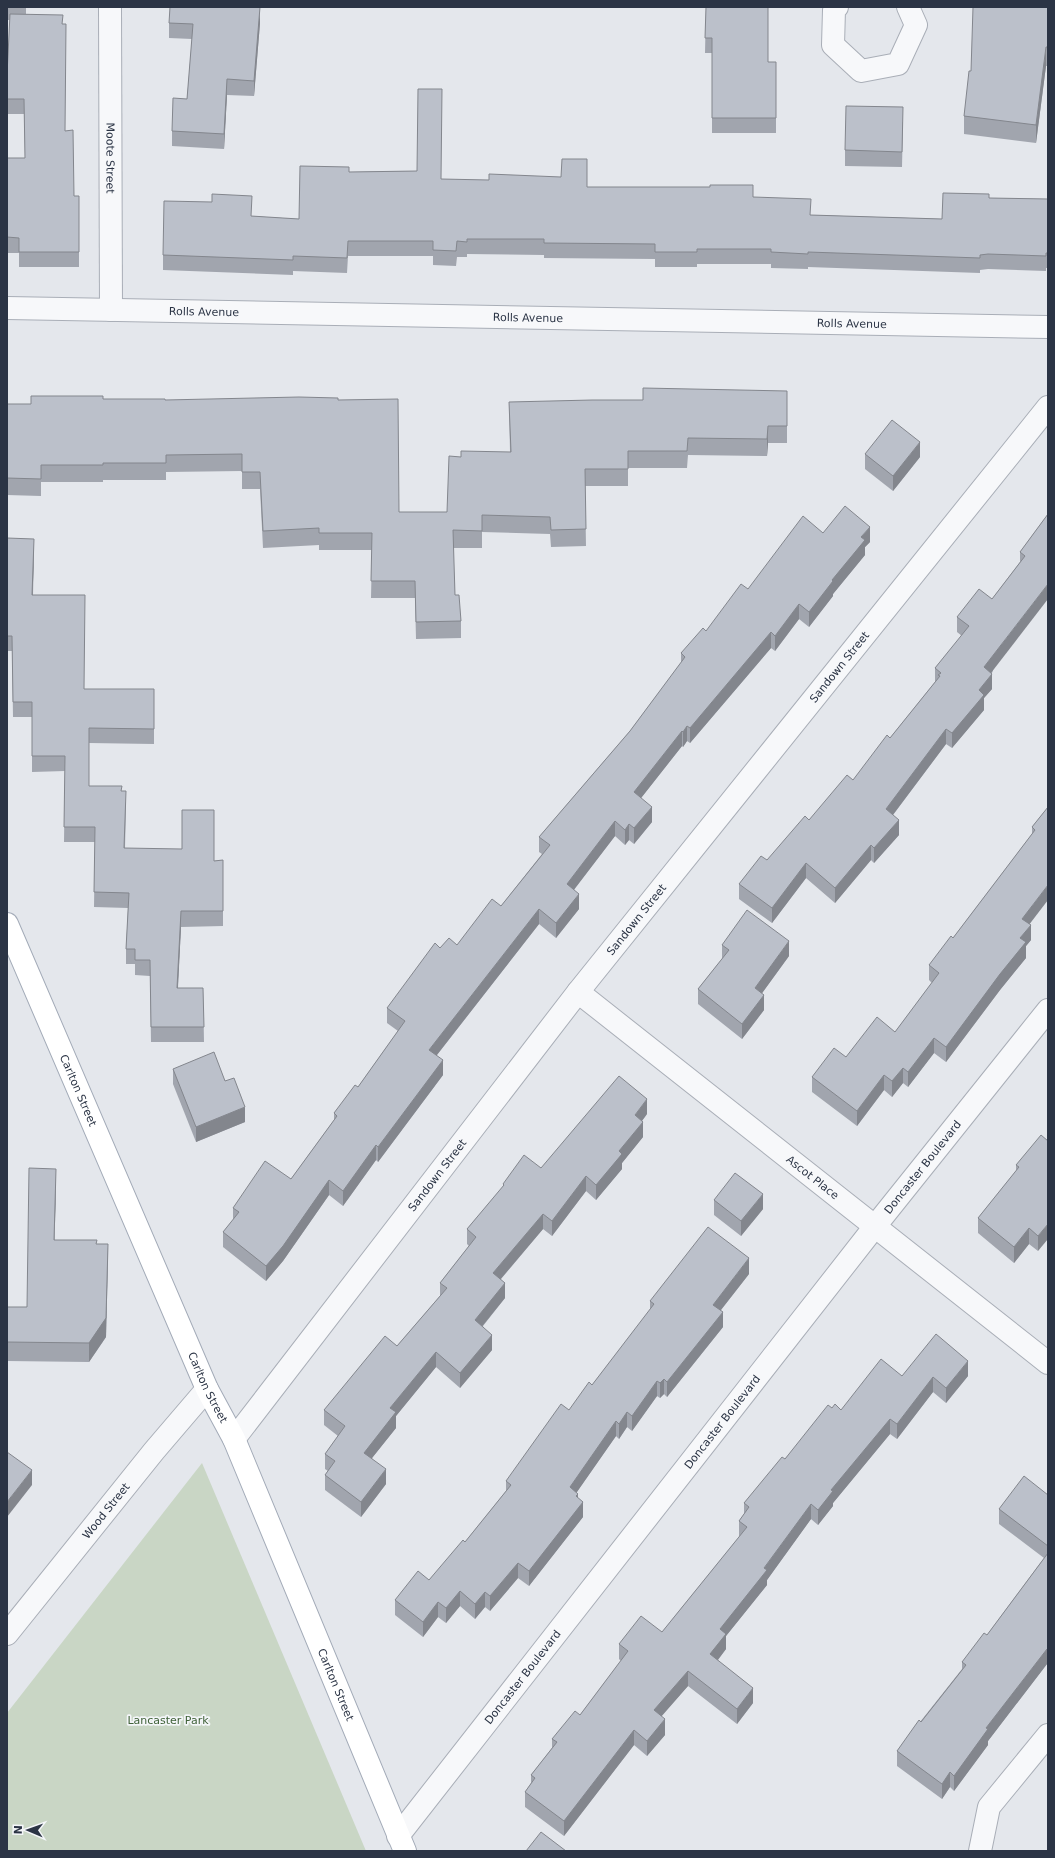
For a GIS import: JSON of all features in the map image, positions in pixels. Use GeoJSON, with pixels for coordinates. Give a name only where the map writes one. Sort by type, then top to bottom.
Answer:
{"type":"FeatureCollection","features":[{"type":"Feature","properties":{"kind":"main road","name":"Carlton Street"},"geometry":{"type":"LineString","coordinates":[[7,924],[207,1390],[234,1439],[402,1843]]}},
{"type":"Feature","properties":{"kind":"street","name":"Moote Street"},"geometry":{"type":"LineString","coordinates":[[110,7],[111,310]]}},
{"type":"Feature","properties":{"kind":"street"},"geometry":{"type":"LineString","coordinates":[[837,7],[834,10],[833,45],[860,71],[898,64],[916,26],[908,7]]}},
{"type":"Feature","properties":{"kind":"street","name":"Rolls Avenue"},"geometry":{"type":"LineString","coordinates":[[7,308],[1048,327]]}},
{"type":"Feature","properties":{"kind":"street","name":"Sandown Street"},"geometry":{"type":"LineString","coordinates":[[234,1439],[578,992],[1048,407]]}},
{"type":"Feature","properties":{"kind":"street","name":"Ascot Place"},"geometry":{"type":"LineString","coordinates":[[578,992],[1048,1363]]}},
{"type":"Feature","properties":{"kind":"street","name":"Doncaster Boulevard"},"geometry":{"type":"LineString","coordinates":[[402,1843],[876,1226],[1048,1010]]}},
{"type":"Feature","properties":{"kind":"street","name":"Wood Street"},"geometry":{"type":"LineString","coordinates":[[7,1634],[154,1451],[207,1390]]}},
{"type":"Feature","properties":{"kind":"street"},"geometry":{"type":"LineString","coordinates":[[980,1851],[989,1807],[1048,1736]]}},
{"type":"Feature","properties":{"kind":"green space","name":"Lancaster Park"},"geometry":{"type":"Polygon","coordinates":[[[202,1463],[366,1851],[7,1851],[7,1713],[202,1463]]]}},
{"type":"Feature","properties":{"kind":"building"},"geometry":{"type":"Polygon","coordinates":[[[170,7],[260,7],[254,81],[227,79],[224,134],[172,131],[173,98],[187,99],[193,24],[169,23],[170,7]]]}},
{"type":"Feature","properties":{"kind":"building"},"geometry":{"type":"Polygon","coordinates":[[[706,7],[768,7],[768,62],[776,62],[776,118],[712,118],[712,38],[705,38],[706,7]]]}},
{"type":"Feature","properties":{"kind":"building"},"geometry":{"type":"Polygon","coordinates":[[[973,7],[1048,7],[1048,47],[1046,47],[1036,125],[964,116],[969,71],[971,71],[973,7]]]}},
{"type":"Feature","properties":{"kind":"building"},"geometry":{"type":"Polygon","coordinates":[[[10,14],[63,15],[62,24],[66,24],[65,131],[73,130],[74,196],[79,196],[79,252],[19,252],[19,238],[7,237],[7,158],[25,158],[24,99],[7,99],[10,14]]]}},
{"type":"Feature","properties":{"kind":"building"},"geometry":{"type":"Polygon","coordinates":[[[418,89],[442,89],[441,179],[489,180],[489,174],[561,177],[562,159],[587,159],[587,187],[710,187],[710,185],[753,185],[753,197],[811,199],[810,215],[942,219],[943,193],[989,194],[989,198],[1048,199],[1048,253],[1046,253],[1046,256],[988,254],[980,255],[980,258],[808,252],[808,254],[771,252],[771,249],[697,249],[697,252],[655,252],[655,244],[544,243],[544,239],[467,239],[467,242],[457,241],[456,251],[433,250],[433,241],[348,241],[347,258],[293,256],[293,260],[163,255],[164,201],[212,202],[212,194],[252,196],[251,216],[299,219],[300,166],[349,167],[349,172],[417,171],[418,89]]]}},
{"type":"Feature","properties":{"kind":"building"},"geometry":{"type":"Polygon","coordinates":[[[846,106],[903,107],[902,152],[845,150],[846,106]]]}},
{"type":"Feature","properties":{"kind":"building"},"geometry":{"type":"Polygon","coordinates":[[[643,388],[787,391],[787,426],[768,426],[767,439],[688,438],[687,451],[628,451],[628,469],[585,469],[586,529],[551,530],[550,517],[482,515],[482,531],[453,530],[455,595],[459,595],[461,621],[416,622],[415,581],[371,581],[372,533],[319,533],[319,528],[263,531],[260,472],[242,472],[242,454],[166,455],[166,463],[41,465],[41,479],[7,478],[7,404],[31,404],[31,396],[103,396],[103,399],[165,400],[299,397],[338,398],[338,400],[398,399],[399,512],[447,512],[449,456],[461,457],[461,451],[511,452],[509,402],[643,400],[643,388]]]}},
{"type":"Feature","properties":{"kind":"building"},"geometry":{"type":"Polygon","coordinates":[[[892,420],[920,442],[893,476],[865,454],[892,420]]]}},
{"type":"Feature","properties":{"kind":"building"},"geometry":{"type":"Polygon","coordinates":[[[845,506],[870,527],[861,537],[865,540],[832,580],[833,581],[809,612],[799,604],[775,636],[771,632],[690,728],[687,726],[683,732],[682,731],[634,792],[652,807],[634,828],[629,824],[625,830],[615,821],[567,884],[579,894],[556,923],[539,909],[429,1050],[443,1060],[378,1147],[376,1145],[343,1191],[329,1180],[283,1246],[266,1266],[223,1232],[239,1212],[233,1208],[265,1161],[291,1179],[337,1116],[334,1113],[355,1085],[358,1087],[405,1021],[387,1008],[435,943],[440,948],[449,938],[457,945],[492,899],[501,906],[550,845],[539,837],[630,731],[685,657],[681,653],[703,628],[706,631],[741,584],[748,589],[803,516],[823,533],[845,506]]]}},
{"type":"Feature","properties":{"kind":"building"},"geometry":{"type":"Polygon","coordinates":[[[1048,514],[1048,584],[984,667],[992,674],[979,690],[984,695],[952,733],[946,729],[886,809],[899,820],[874,848],[871,845],[835,888],[806,863],[772,908],[739,884],[761,856],[767,860],[805,816],[809,820],[847,775],[853,780],[887,735],[890,738],[940,676],[938,675],[941,673],[935,668],[969,626],[957,617],[979,589],[992,599],[1025,556],[1020,552],[1048,514]]]}},
{"type":"Feature","properties":{"kind":"building"},"geometry":{"type":"Polygon","coordinates":[[[7,538],[34,539],[32,595],[85,595],[84,689],[154,689],[154,729],[89,728],[89,786],[122,786],[121,791],[126,791],[124,848],[182,849],[182,810],[214,810],[214,861],[223,860],[223,911],[181,911],[177,988],[203,988],[204,1027],[151,1027],[150,960],[135,960],[135,949],[126,949],[129,893],[94,892],[95,827],[64,827],[65,756],[32,756],[32,702],[13,702],[12,636],[7,636],[7,538]]]}},
{"type":"Feature","properties":{"kind":"building"},"geometry":{"type":"Polygon","coordinates":[[[1048,807],[1048,885],[1022,919],[1031,925],[1020,938],[1026,942],[1000,974],[946,1047],[934,1038],[908,1072],[903,1068],[892,1081],[884,1075],[857,1111],[812,1077],[834,1048],[846,1057],[877,1017],[895,1032],[939,973],[929,965],[951,936],[953,938],[1035,830],[1032,827],[1048,807]]]}},
{"type":"Feature","properties":{"kind":"building"},"geometry":{"type":"Polygon","coordinates":[[[747,910],[789,941],[755,988],[764,995],[742,1024],[698,989],[729,950],[722,945],[747,910]]]}},
{"type":"Feature","properties":{"kind":"building"},"geometry":{"type":"Polygon","coordinates":[[[214,1052],[225,1081],[234,1078],[245,1107],[196,1127],[173,1069],[214,1052]]]}},
{"type":"Feature","properties":{"kind":"building"},"geometry":{"type":"Polygon","coordinates":[[[619,1076],[647,1099],[635,1115],[643,1122],[619,1151],[622,1154],[596,1185],[586,1176],[552,1221],[543,1214],[493,1273],[505,1283],[475,1320],[492,1335],[460,1373],[436,1352],[390,1408],[396,1412],[364,1453],[386,1469],[361,1502],[325,1475],[335,1461],[325,1454],[345,1426],[324,1410],[385,1336],[397,1346],[447,1288],[440,1283],[476,1237],[467,1229],[504,1185],[503,1184],[524,1155],[541,1168],[619,1076]]]}},
{"type":"Feature","properties":{"kind":"building"},"geometry":{"type":"Polygon","coordinates":[[[1041,1135],[1048,1141],[1048,1224],[1038,1236],[1029,1228],[1014,1247],[978,1218],[1019,1167],[1016,1165],[1041,1135]]]}},
{"type":"Feature","properties":{"kind":"building"},"geometry":{"type":"Polygon","coordinates":[[[29,1168],[56,1169],[54,1240],[97,1240],[96,1244],[108,1244],[106,1318],[89,1343],[7,1342],[7,1307],[27,1307],[29,1168]]]}},
{"type":"Feature","properties":{"kind":"building"},"geometry":{"type":"Polygon","coordinates":[[[735,1173],[763,1194],[741,1221],[714,1200],[735,1173]]]}},
{"type":"Feature","properties":{"kind":"building"},"geometry":{"type":"Polygon","coordinates":[[[708,1227],[749,1258],[713,1305],[723,1312],[667,1382],[664,1379],[660,1383],[657,1381],[632,1416],[627,1412],[619,1424],[616,1421],[570,1487],[578,1494],[576,1496],[583,1502],[529,1571],[518,1563],[490,1596],[485,1592],[475,1604],[460,1591],[446,1608],[438,1602],[423,1622],[395,1600],[418,1571],[429,1580],[463,1540],[465,1542],[511,1485],[506,1481],[561,1404],[569,1410],[589,1382],[592,1385],[654,1304],[650,1301],[708,1227]]]}},
{"type":"Feature","properties":{"kind":"building"},"geometry":{"type":"Polygon","coordinates":[[[936,1334],[968,1361],[946,1388],[933,1377],[897,1424],[890,1419],[831,1490],[833,1491],[818,1510],[811,1504],[764,1568],[767,1570],[720,1629],[726,1634],[710,1654],[753,1688],[737,1709],[688,1671],[654,1710],[665,1719],[647,1741],[634,1730],[564,1821],[525,1792],[535,1778],[531,1775],[557,1742],[552,1739],[575,1711],[580,1715],[628,1651],[619,1644],[641,1616],[662,1632],[747,1527],[739,1521],[749,1507],[744,1503],[782,1457],[785,1459],[828,1405],[832,1408],[835,1404],[841,1410],[881,1359],[902,1376],[936,1334]]]}},
{"type":"Feature","properties":{"kind":"building"},"geometry":{"type":"Polygon","coordinates":[[[7,1452],[32,1470],[7,1502],[7,1452]]]}},
{"type":"Feature","properties":{"kind":"building"},"geometry":{"type":"Polygon","coordinates":[[[1024,1476],[1048,1495],[1048,1546],[999,1509],[1024,1476]]]}},
{"type":"Feature","properties":{"kind":"building"},"geometry":{"type":"Polygon","coordinates":[[[1048,1553],[1048,1650],[1047,1649],[986,1728],[988,1729],[954,1776],[950,1772],[942,1784],[897,1751],[919,1720],[921,1722],[966,1665],[962,1662],[984,1633],[987,1635],[1048,1553]]]}},
{"type":"Feature","properties":{"kind":"building"},"geometry":{"type":"Polygon","coordinates":[[[541,1832],[566,1851],[526,1851],[541,1832]]]}}]}
